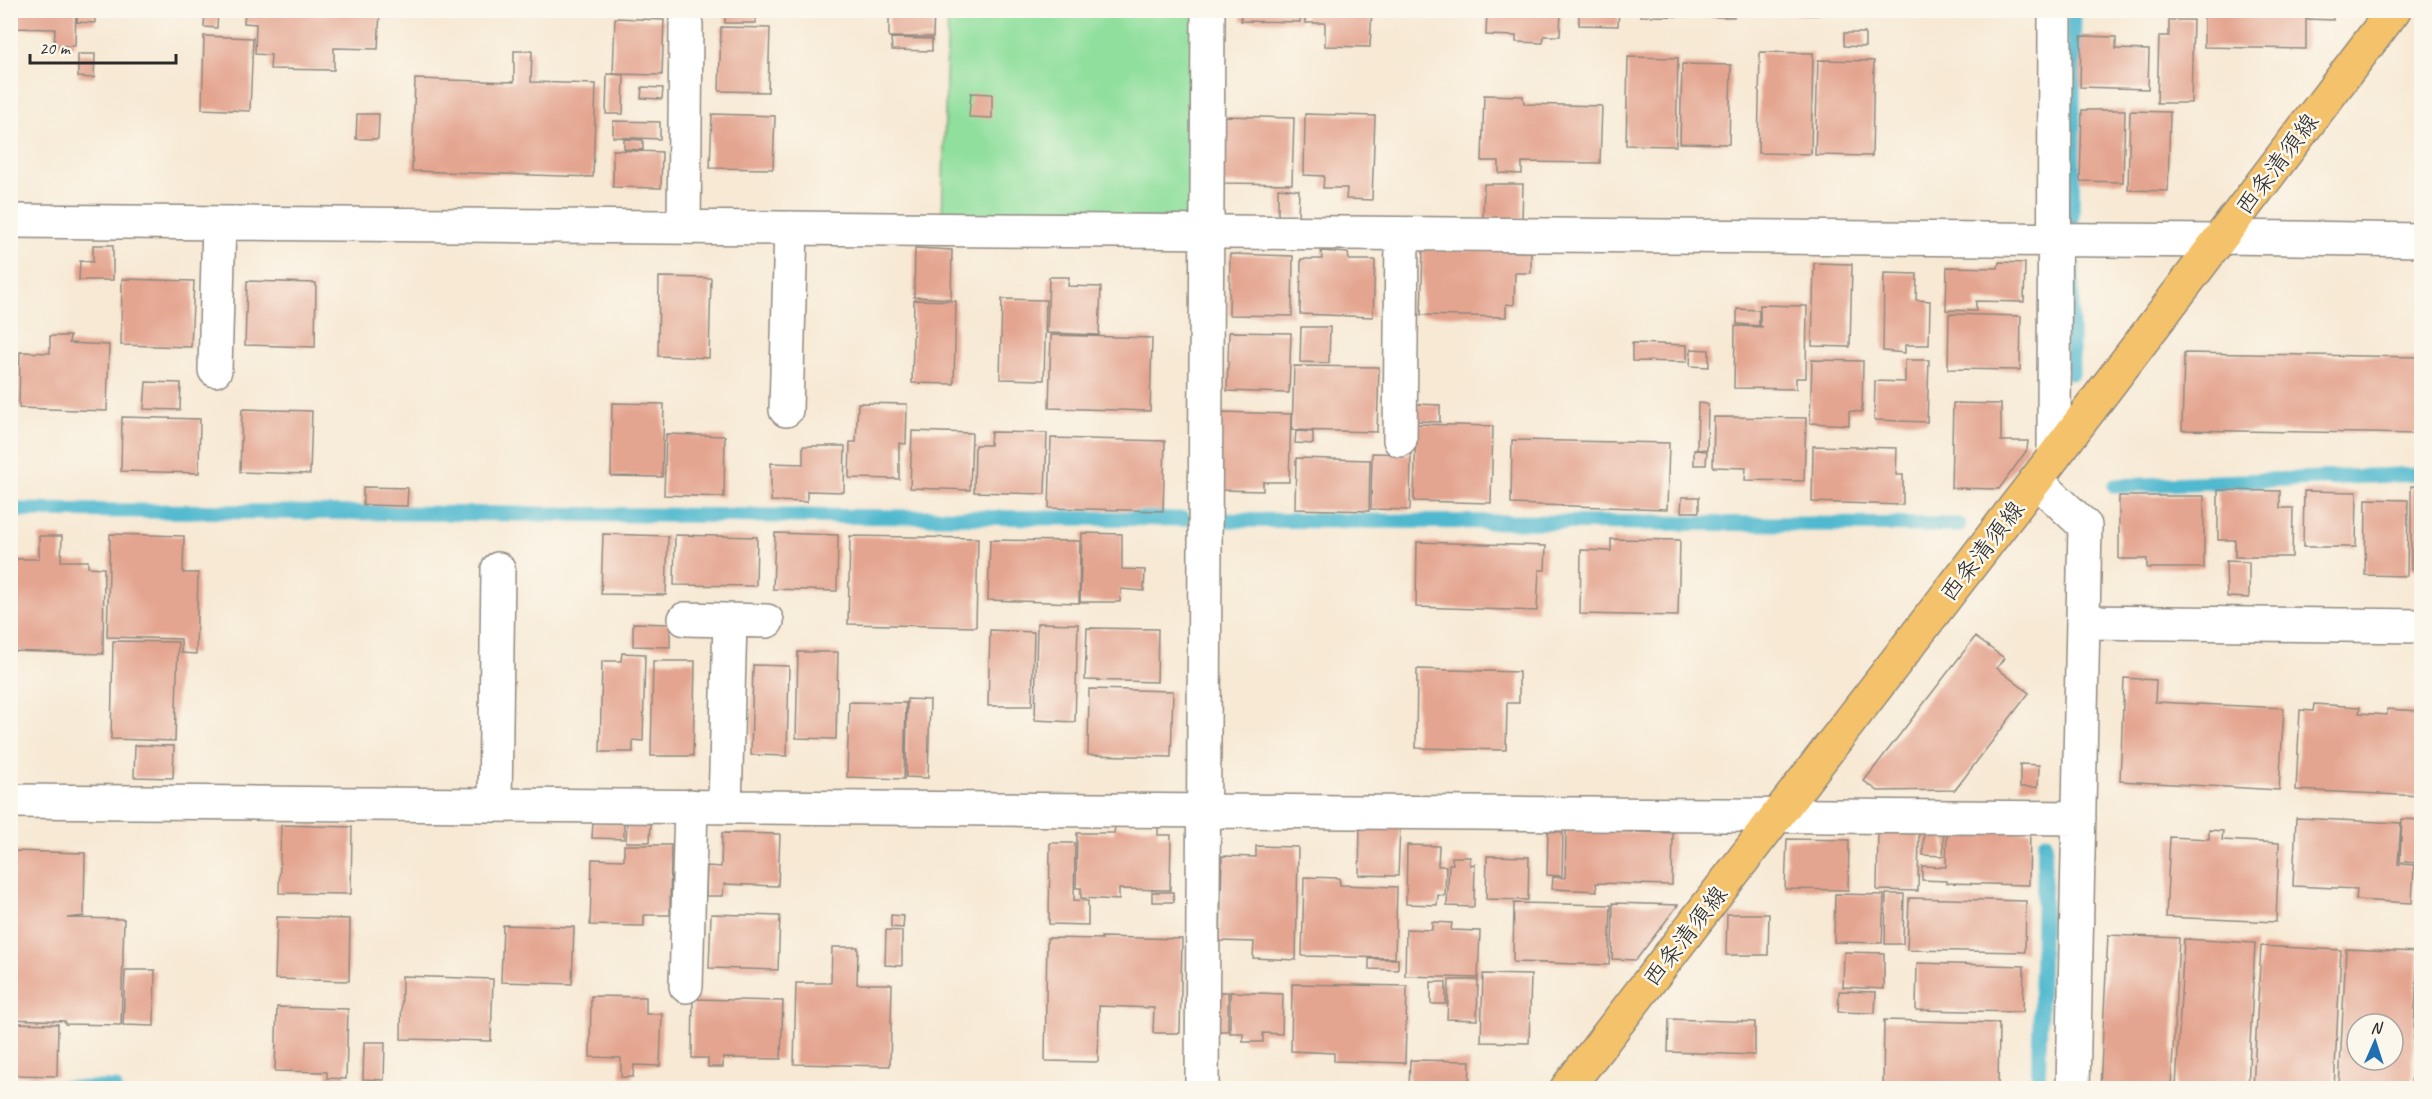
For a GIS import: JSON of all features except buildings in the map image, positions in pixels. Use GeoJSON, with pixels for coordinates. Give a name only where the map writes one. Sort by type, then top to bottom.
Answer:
{"type":"FeatureCollection","features":[{"type":"Feature","properties":{"kind":"main road","name":"西条清須線"},"geometry":{"type":"LineString","coordinates":[[1567,1089],[2394,10]]}},
{"type":"Feature","properties":{"kind":"street"},"geometry":{"type":"LineString","coordinates":[[1202,1089],[1208,10]]}},
{"type":"Feature","properties":{"kind":"street"},"geometry":{"type":"LineString","coordinates":[[2055,10],[2054,240],[2045,468],[2085,526],[2073,1089]]}},
{"type":"Feature","properties":{"kind":"street"},"geometry":{"type":"LineString","coordinates":[[684,227],[687,24]]}},
{"type":"Feature","properties":{"kind":"street"},"geometry":{"type":"LineString","coordinates":[[10,221],[2054,240],[2421,240]]}},
{"type":"Feature","properties":{"kind":"street"},"geometry":{"type":"LineString","coordinates":[[215,370],[219,223]]}},
{"type":"Feature","properties":{"kind":"street"},"geometry":{"type":"LineString","coordinates":[[786,410],[791,228]]}},
{"type":"Feature","properties":{"kind":"street"},"geometry":{"type":"LineString","coordinates":[[1400,440],[1402,234]]}},
{"type":"Feature","properties":{"kind":"street"},"geometry":{"type":"LineString","coordinates":[[495,805],[498,569]]}},
{"type":"Feature","properties":{"kind":"street"},"geometry":{"type":"LineString","coordinates":[[685,619],[767,621]]}},
{"type":"Feature","properties":{"kind":"street"},"geometry":{"type":"LineString","coordinates":[[725,806],[730,621]]}},
{"type":"Feature","properties":{"kind":"street"},"geometry":{"type":"LineString","coordinates":[[2083,622],[2421,626]]}},
{"type":"Feature","properties":{"kind":"street"},"geometry":{"type":"LineString","coordinates":[[10,801],[2079,818]]}},
{"type":"Feature","properties":{"kind":"street"},"geometry":{"type":"LineString","coordinates":[[686,986],[691,806]]}},
{"type":"Feature","properties":{"kind":"green space"},"geometry":{"type":"Polygon","coordinates":[[[948,11],[1194,11],[1192,211],[1181,221],[942,218],[948,11]]]}},
{"type":"Feature","properties":{"kind":"waterway"},"geometry":{"type":"LineString","coordinates":[[2072,219],[2074,10]]}},
{"type":"Feature","properties":{"kind":"waterway"},"geometry":{"type":"LineString","coordinates":[[2072,258],[2072,373]]}},
{"type":"Feature","properties":{"kind":"waterway"},"geometry":{"type":"LineString","coordinates":[[2115,486],[2422,474]]}},
{"type":"Feature","properties":{"kind":"waterway"},"geometry":{"type":"LineString","coordinates":[[10,510],[1184,519]]}},
{"type":"Feature","properties":{"kind":"waterway"},"geometry":{"type":"LineString","coordinates":[[1221,520],[1959,525]]}},
{"type":"Feature","properties":{"kind":"waterway"},"geometry":{"type":"LineString","coordinates":[[2038,1088],[2045,842]]}},
{"type":"Feature","properties":{"kind":"waterway"},"geometry":{"type":"LineString","coordinates":[[10,1088],[115,1088]]}}]}
